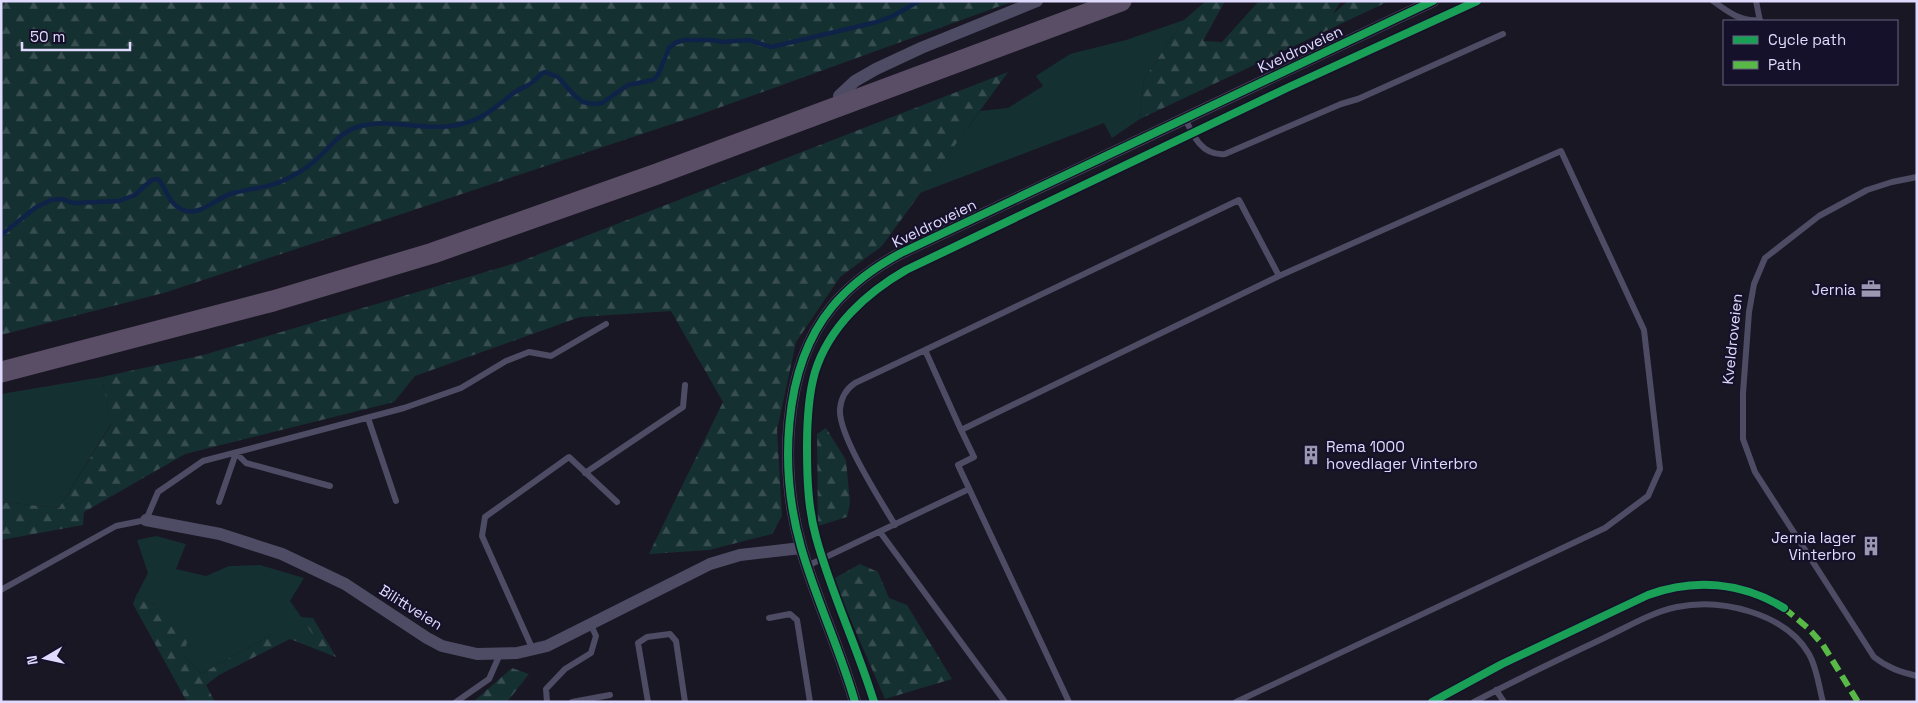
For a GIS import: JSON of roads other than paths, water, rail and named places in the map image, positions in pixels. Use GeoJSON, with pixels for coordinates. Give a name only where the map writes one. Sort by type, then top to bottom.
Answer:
{"type":"FeatureCollection","features":[{"type":"Feature","properties":{"kind":"highway"},"geometry":{"type":"LineString","coordinates":[[1,362],[258,295],[520,214],[1091,1]]}},
{"type":"Feature","properties":{"kind":"highway"},"geometry":{"type":"LineString","coordinates":[[1,372],[273,301],[433,253],[657,174],[1121,1]]}},
{"type":"Feature","properties":{"kind":"street"},"geometry":{"type":"LineString","coordinates":[[839,96],[855,81],[876,69],[921,48],[1037,1]]}},
{"type":"Feature","properties":{"kind":"street","name":"Kveldroveien"},"geometry":{"type":"LineString","coordinates":[[855,702],[801,548],[792,507],[790,485],[789,434],[796,383],[803,359],[820,325],[832,307],[861,278],[894,257],[1433,1]]}},
{"type":"Feature","properties":{"kind":"street","name":"Bilittveien"},"geometry":{"type":"LineString","coordinates":[[146,520],[220,534],[282,554],[345,584],[434,642],[477,654],[500,654],[533,650],[547,646],[716,562],[740,555],[801,548]]}},
{"type":"Feature","properties":{"kind":"lane"},"geometry":{"type":"LineString","coordinates":[[1713,1],[1741,19],[1746,20]]}},
{"type":"Feature","properties":{"kind":"lane"},"geometry":{"type":"LineString","coordinates":[[1756,1],[1760,20]]}},
{"type":"Feature","properties":{"kind":"lane"},"geometry":{"type":"LineString","coordinates":[[1185,118],[1192,134],[1202,146],[1213,153],[1225,154],[1341,104],[1358,99],[1502,34]]}},
{"type":"Feature","properties":{"kind":"lane"},"geometry":{"type":"LineString","coordinates":[[961,430],[1279,276],[1561,151],[1644,330],[1660,469],[1648,496],[1605,528],[1236,702]]}},
{"type":"Feature","properties":{"kind":"lane","name":"Kveldroveien"},"geometry":{"type":"LineString","coordinates":[[1917,177],[1892,182],[1868,190],[1819,216],[1765,258],[1754,284],[1749,312],[1742,438],[1755,472],[1773,502],[1874,657],[1886,666],[1917,676]]}},
{"type":"Feature","properties":{"kind":"lane"},"geometry":{"type":"LineString","coordinates":[[895,525],[867,478],[842,426],[840,411],[842,400],[848,388],[855,383],[1239,200],[1279,276]]}},
{"type":"Feature","properties":{"kind":"lane"},"geometry":{"type":"LineString","coordinates":[[1,590],[116,526],[146,520],[158,492],[203,461],[404,408],[461,388],[506,360],[529,352],[551,356],[606,324]]}},
{"type":"Feature","properties":{"kind":"lane"},"geometry":{"type":"LineString","coordinates":[[926,350],[974,457],[958,465],[1069,702]]}},
{"type":"Feature","properties":{"kind":"lane"},"geometry":{"type":"LineString","coordinates":[[585,473],[683,407],[685,385]]}},
{"type":"Feature","properties":{"kind":"lane"},"geometry":{"type":"LineString","coordinates":[[368,418],[396,501]]}},
{"type":"Feature","properties":{"kind":"lane"},"geometry":{"type":"LineString","coordinates":[[236,453],[246,463],[330,486]]}},
{"type":"Feature","properties":{"kind":"lane"},"geometry":{"type":"LineString","coordinates":[[220,502],[236,453]]}},
{"type":"Feature","properties":{"kind":"lane"},"geometry":{"type":"LineString","coordinates":[[533,650],[482,536],[485,517],[569,457],[617,502]]}},
{"type":"Feature","properties":{"kind":"lane"},"geometry":{"type":"LineString","coordinates":[[807,566],[969,489]]}},
{"type":"Feature","properties":{"kind":"lane"},"geometry":{"type":"LineString","coordinates":[[880,532],[1005,702]]}},
{"type":"Feature","properties":{"kind":"lane"},"geometry":{"type":"LineString","coordinates":[[1474,702],[1658,612],[1688,605],[1710,604],[1741,609],[1759,615],[1777,624],[1796,639],[1809,654],[1813,662],[1824,702]]}},
{"type":"Feature","properties":{"kind":"lane"},"geometry":{"type":"LineString","coordinates":[[769,618],[790,614],[797,620],[810,702]]}},
{"type":"Feature","properties":{"kind":"lane"},"geometry":{"type":"LineString","coordinates":[[547,702],[546,689],[565,669],[592,653],[596,636],[591,625]]}},
{"type":"Feature","properties":{"kind":"lane"},"geometry":{"type":"LineString","coordinates":[[648,702],[638,643],[647,637],[670,634],[676,641],[685,702]]}},
{"type":"Feature","properties":{"kind":"lane"},"geometry":{"type":"LineString","coordinates":[[456,702],[488,679],[500,654]]}},
{"type":"Feature","properties":{"kind":"lane"},"geometry":{"type":"LineString","coordinates":[[1496,690],[1504,702]]}},
{"type":"Feature","properties":{"kind":"lane"},"geometry":{"type":"LineString","coordinates":[[572,702],[610,695]]}},
{"type":"Feature","properties":{"kind":"waterway"},"geometry":{"type":"LineString","coordinates":[[1,235],[35,208],[51,200],[62,199],[73,203],[119,201],[135,195],[152,180],[158,179],[176,206],[185,211],[197,211],[233,193],[272,185],[287,179],[308,166],[351,129],[380,124],[439,127],[469,122],[490,111],[545,72],[558,77],[583,102],[602,103],[628,85],[653,80],[658,75],[669,48],[675,43],[684,40],[722,42],[749,40],[771,47],[877,22],[893,16],[919,1]]}},
{"type":"Feature","properties":{"kind":"place","name":"Jernia"},"geometry":{"type":"Point","coordinates":[1871,289]}},
{"type":"Feature","properties":{"kind":"place","name":"Rema 1000 hovedlager Vinterbro"},"geometry":{"type":"Point","coordinates":[1311,455]}},
{"type":"Feature","properties":{"kind":"place","name":"Jernia lager Vinterbro"},"geometry":{"type":"Point","coordinates":[1871,546]}}]}
